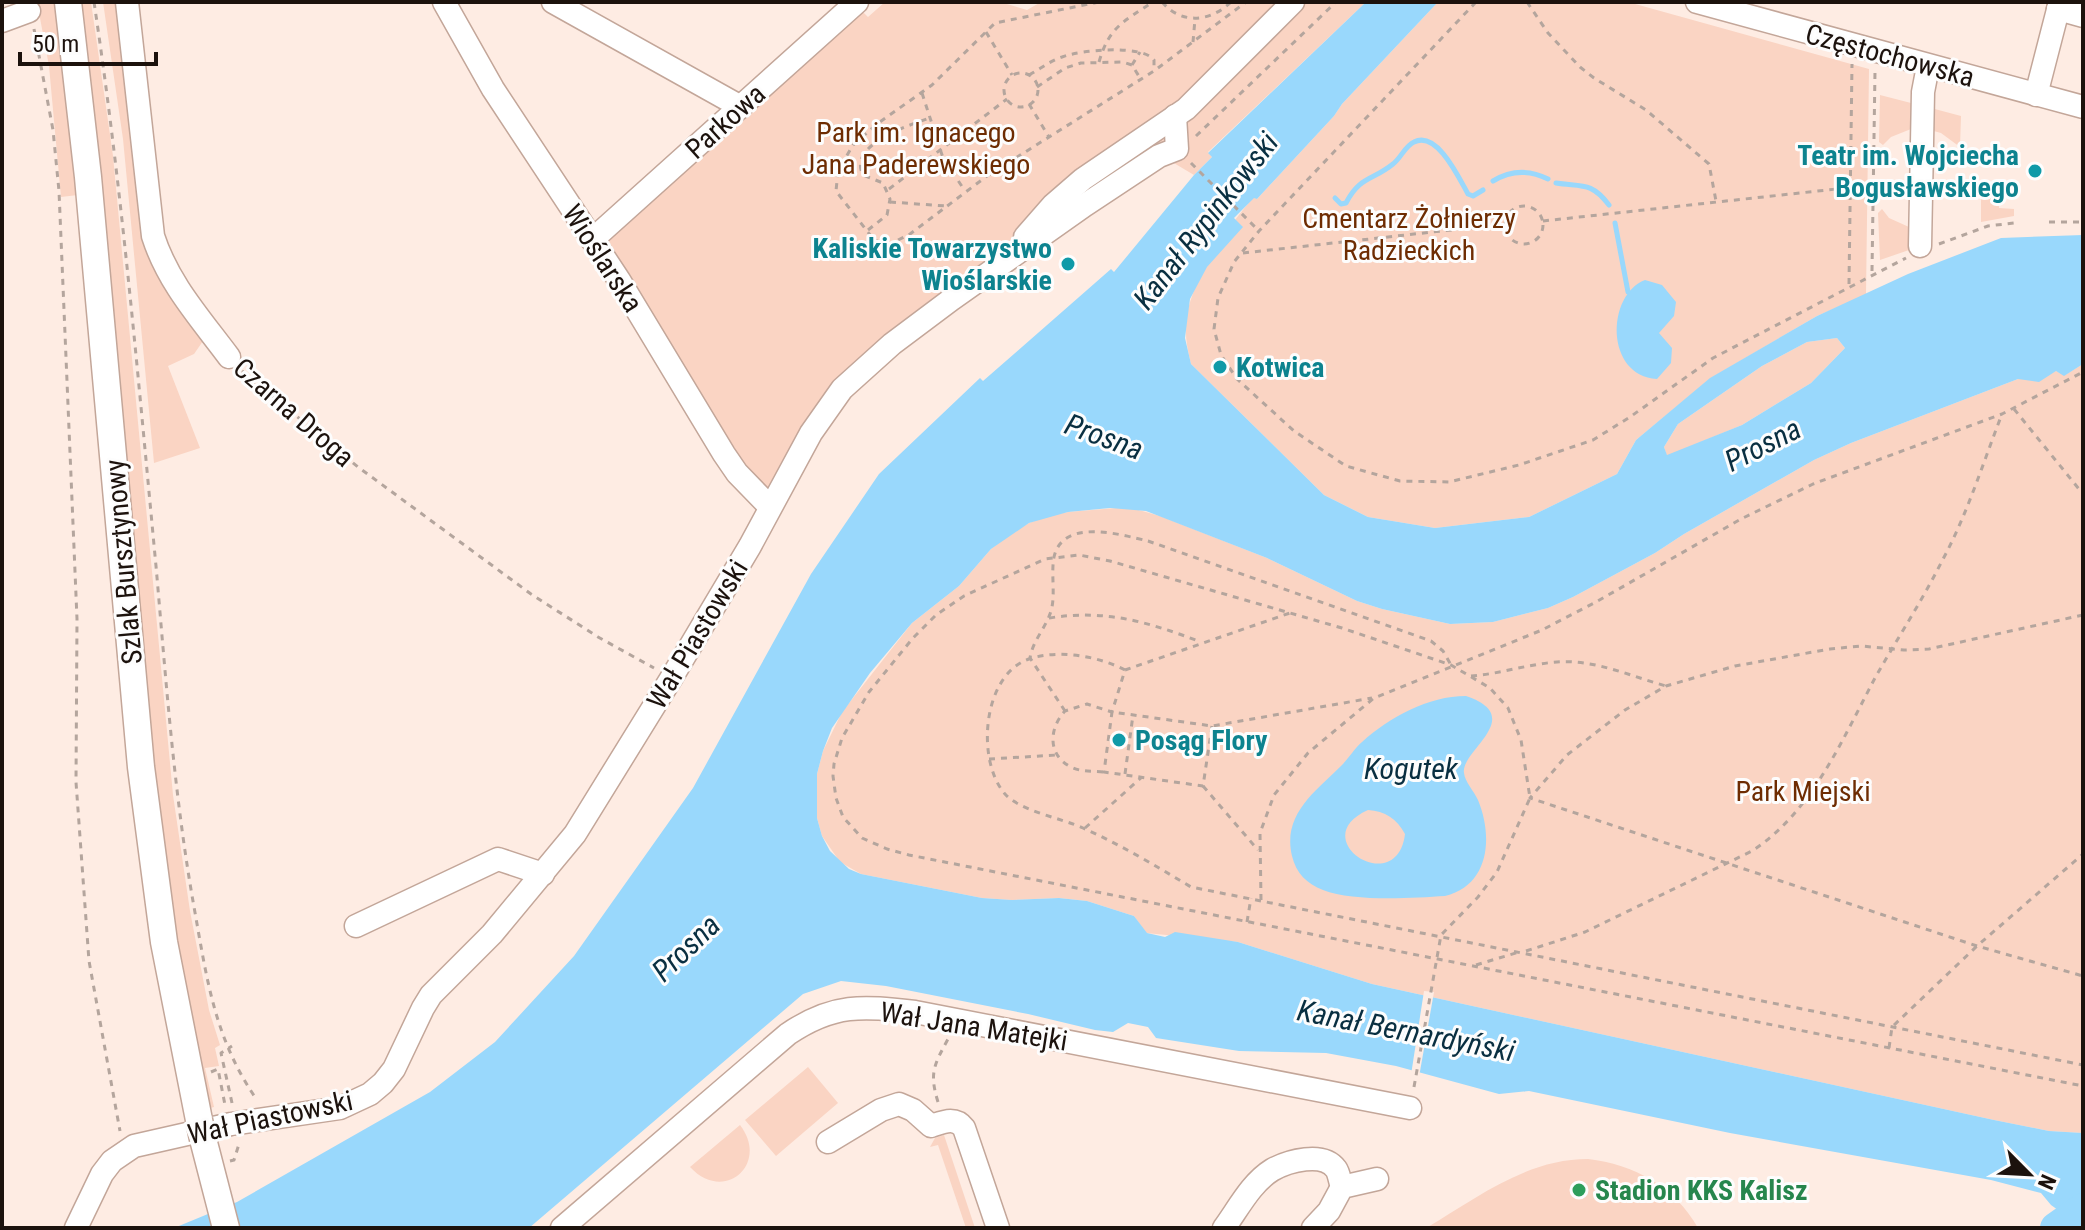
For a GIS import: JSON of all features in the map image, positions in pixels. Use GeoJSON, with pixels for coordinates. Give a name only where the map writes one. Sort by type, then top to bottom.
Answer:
{"type":"FeatureCollection","features":[{"type":"Feature","properties":{"kind":"main road","name":"Szlak Bursztynowy"},"geometry":{"type":"LineString","coordinates":[[68,2],[88,177],[141,767],[164,942],[201,1129],[218,1171],[226,1228]]}},
{"type":"Feature","properties":{"kind":"street","name":"Czarna Droga"},"geometry":{"type":"LineString","coordinates":[[127,2],[153,236],[178,289],[229,357]]}},
{"type":"Feature","properties":{"kind":"street","name":"Wioślarska"},"geometry":{"type":"LineString","coordinates":[[444,2],[493,89],[619,280],[724,454],[737,473],[770,507]]}},
{"type":"Feature","properties":{"kind":"street"},"geometry":{"type":"LineString","coordinates":[[553,2],[741,107]]}},
{"type":"Feature","properties":{"kind":"street","name":"Parkowa"},"geometry":{"type":"LineString","coordinates":[[592,240],[857,2]]}},
{"type":"Feature","properties":{"kind":"street"},"geometry":{"type":"LineString","coordinates":[[1014,255],[1028,232],[1073,187],[1122,150],[1186,109],[1293,2]]}},
{"type":"Feature","properties":{"kind":"street","name":"Częstochowska"},"geometry":{"type":"LineString","coordinates":[[1697,2],[2083,107]]}},
{"type":"Feature","properties":{"kind":"street"},"geometry":{"type":"LineString","coordinates":[[2036,95],[2059,5],[2083,16]]}},
{"type":"Feature","properties":{"kind":"street"},"geometry":{"type":"LineString","coordinates":[[2,21],[29,11]]}},
{"type":"Feature","properties":{"kind":"street"},"geometry":{"type":"LineString","coordinates":[[1921,249],[1923,92],[1928,66]]}},
{"type":"Feature","properties":{"kind":"street"},"geometry":{"type":"LineString","coordinates":[[1175,116],[1177,149]]}},
{"type":"Feature","properties":{"kind":"street","name":"Wał Piastowski"},"geometry":{"type":"LineString","coordinates":[[124,1151],[173,1136],[340,1108],[377,1089],[394,1069],[431,995],[483,944],[575,834],[672,677],[811,433],[842,389],[892,344],[1014,255],[1159,156],[1177,149]]}},
{"type":"Feature","properties":{"kind":"street"},"geometry":{"type":"LineString","coordinates":[[356,926],[498,859],[543,874]]}},
{"type":"Feature","properties":{"kind":"street","name":"Wał Jana Matejki"},"geometry":{"type":"LineString","coordinates":[[562,1228],[771,1048],[819,1015],[846,1008],[915,1012],[1411,1102]]}},
{"type":"Feature","properties":{"kind":"street"},"geometry":{"type":"LineString","coordinates":[[828,1142],[881,1110],[899,1104],[913,1110],[931,1126],[952,1122],[964,1128],[998,1228]]}},
{"type":"Feature","properties":{"kind":"street"},"geometry":{"type":"LineString","coordinates":[[76,1228],[102,1174],[124,1151]]}},
{"type":"Feature","properties":{"kind":"street"},"geometry":{"type":"LineString","coordinates":[[1224,1228],[1250,1191],[1272,1170],[1301,1160],[1324,1160],[1336,1169],[1342,1187],[1329,1211],[1313,1228]]}},
{"type":"Feature","properties":{"kind":"street"},"geometry":{"type":"LineString","coordinates":[[1342,1187],[1377,1179]]}},
{"type":"Feature","properties":{"kind":"street"},"geometry":{"type":"LineString","coordinates":[[1240,1206],[1247,1228]]}},
{"type":"Feature","properties":{"kind":"path"},"geometry":{"type":"LineString","coordinates":[[94,2],[117,163],[179,807],[206,977],[220,1032],[251,1093],[269,1118]]}},
{"type":"Feature","properties":{"kind":"path"},"geometry":{"type":"LineString","coordinates":[[1099,2],[995,23],[922,93],[853,145],[838,171],[835,185],[838,197],[874,240],[888,245],[910,234],[987,176],[1154,71],[1246,2]]}},
{"type":"Feature","properties":{"kind":"path"},"geometry":{"type":"LineString","coordinates":[[1099,62],[1112,31],[1153,2]]}},
{"type":"Feature","properties":{"kind":"path"},"geometry":{"type":"LineString","coordinates":[[1162,2],[1173,13],[1195,19],[1210,17],[1231,2]]}},
{"type":"Feature","properties":{"kind":"path"},"geometry":{"type":"LineString","coordinates":[[1177,149],[1191,141],[1336,2]]}},
{"type":"Feature","properties":{"kind":"path"},"geometry":{"type":"LineString","coordinates":[[1476,2],[1259,231],[1228,273],[1218,298],[1214,329],[1221,355],[1237,379],[1294,431],[1346,466],[1400,481],[1449,482],[1519,465],[1593,440],[1713,358],[1872,273],[1921,249],[1988,226],[2014,223]]}},
{"type":"Feature","properties":{"kind":"path"},"geometry":{"type":"LineString","coordinates":[[1527,2],[1548,33],[1580,67],[1646,110],[1709,164],[1716,201]]}},
{"type":"Feature","properties":{"kind":"path"},"geometry":{"type":"LineString","coordinates":[[29,11],[49,99],[59,191],[77,619],[75,761],[86,936],[98,1021],[124,1151]]}},
{"type":"Feature","properties":{"kind":"path"},"geometry":{"type":"LineString","coordinates":[[1193,42],[1195,19]]}},
{"type":"Feature","properties":{"kind":"path"},"geometry":{"type":"LineString","coordinates":[[986,32],[1012,75]]}},
{"type":"Feature","properties":{"kind":"path"},"geometry":{"type":"LineString","coordinates":[[1140,78],[1132,65],[1114,60],[1065,68],[1037,87],[1034,100],[1029,104],[1017,106],[1007,99],[1004,86],[1012,75],[1029,75],[1067,55],[1102,50],[1151,55],[1154,71]]}},
{"type":"Feature","properties":{"kind":"path"},"geometry":{"type":"LineString","coordinates":[[1132,65],[1140,52]]}},
{"type":"Feature","properties":{"kind":"path"},"geometry":{"type":"LineString","coordinates":[[1849,286],[1852,60]]}},
{"type":"Feature","properties":{"kind":"path"},"geometry":{"type":"LineString","coordinates":[[1872,273],[1875,67]]}},
{"type":"Feature","properties":{"kind":"path"},"geometry":{"type":"LineString","coordinates":[[1029,75],[1037,87]]}},
{"type":"Feature","properties":{"kind":"path"},"geometry":{"type":"LineString","coordinates":[[922,93],[943,158],[966,192]]}},
{"type":"Feature","properties":{"kind":"path"},"geometry":{"type":"LineString","coordinates":[[888,189],[1007,99]]}},
{"type":"Feature","properties":{"kind":"path"},"geometry":{"type":"LineString","coordinates":[[1029,104],[1049,137]]}},
{"type":"Feature","properties":{"kind":"path"},"geometry":{"type":"LineString","coordinates":[[866,231],[887,215],[890,202],[888,189],[878,179],[863,175],[859,167],[860,159],[869,147],[905,127],[930,118]]}},
{"type":"Feature","properties":{"kind":"path"},"geometry":{"type":"LineString","coordinates":[[1199,171],[1259,231]]}},
{"type":"Feature","properties":{"kind":"path"},"geometry":{"type":"LineString","coordinates":[[1543,221],[1873,185]]}},
{"type":"Feature","properties":{"kind":"path"},"geometry":{"type":"LineString","coordinates":[[890,202],[947,206]]}},
{"type":"Feature","properties":{"kind":"path"},"geometry":{"type":"LineString","coordinates":[[1523,207],[1534,209],[1543,221],[1541,235],[1526,244],[1514,242],[1505,224],[1512,211],[1523,207]]}},
{"type":"Feature","properties":{"kind":"path"},"geometry":{"type":"LineString","coordinates":[[2049,222],[2083,222]]}},
{"type":"Feature","properties":{"kind":"path"},"geometry":{"type":"LineString","coordinates":[[1241,253],[1505,224]]}},
{"type":"Feature","properties":{"kind":"path","name":"Czarna Droga"},"geometry":{"type":"LineString","coordinates":[[229,357],[268,395],[358,467],[531,594],[609,644],[672,677]]}},
{"type":"Feature","properties":{"kind":"path"},"geometry":{"type":"LineString","coordinates":[[1259,852],[1203,786],[1077,769],[1062,761],[1053,747],[1053,731],[1065,711],[1087,704],[1112,712],[1212,726],[1374,698],[1542,630],[1741,519],[1813,484],[2002,414],[2083,372]]}},
{"type":"Feature","properties":{"kind":"path"},"geometry":{"type":"LineString","coordinates":[[2014,409],[2083,494]]}},
{"type":"Feature","properties":{"kind":"path"},"geometry":{"type":"LineString","coordinates":[[1473,966],[1585,932],[1767,841],[1799,809],[1838,748],[1948,550],[2002,414]]}},
{"type":"Feature","properties":{"kind":"path"},"geometry":{"type":"LineString","coordinates":[[1065,711],[1030,658],[1034,643],[1049,618],[1054,593],[1054,556],[1071,536],[1085,531],[1148,541],[1431,641],[1443,651],[1451,665]]}},
{"type":"Feature","properties":{"kind":"path"},"geometry":{"type":"LineString","coordinates":[[1530,798],[1527,766],[1515,721],[1500,697],[1451,665],[1290,613],[1110,561],[1079,555],[1054,556],[964,596],[936,615],[913,638],[859,707],[837,752],[834,785],[843,817],[862,838],[897,852],[2083,1086]]}},
{"type":"Feature","properties":{"kind":"path"},"geometry":{"type":"LineString","coordinates":[[1290,613],[1125,670],[1089,657],[1030,658],[1021,663],[1007,676],[994,698],[987,734],[989,759],[997,782],[1013,802],[1084,828],[1191,887],[2083,1065]]}},
{"type":"Feature","properties":{"kind":"path"},"geometry":{"type":"LineString","coordinates":[[1049,618],[1082,614],[1124,617],[1155,624],[1201,642]]}},
{"type":"Feature","properties":{"kind":"path"},"geometry":{"type":"LineString","coordinates":[[1411,1102],[1441,935],[1478,897],[1497,872],[1530,798],[1552,770],[1625,710],[1666,686],[1735,666],[1861,646],[1929,649],[2083,615]]}},
{"type":"Feature","properties":{"kind":"path"},"geometry":{"type":"LineString","coordinates":[[1471,676],[1571,662],[1600,666],[1666,686]]}},
{"type":"Feature","properties":{"kind":"path"},"geometry":{"type":"LineString","coordinates":[[1104,772],[1112,712],[1125,670]]}},
{"type":"Feature","properties":{"kind":"path"},"geometry":{"type":"LineString","coordinates":[[1261,900],[1260,833],[1267,808],[1283,781],[1319,742],[1374,698]]}},
{"type":"Feature","properties":{"kind":"path"},"geometry":{"type":"LineString","coordinates":[[1124,775],[1133,715]]}},
{"type":"Feature","properties":{"kind":"path"},"geometry":{"type":"LineString","coordinates":[[1203,786],[1212,726]]}},
{"type":"Feature","properties":{"kind":"path"},"geometry":{"type":"LineString","coordinates":[[989,759],[1057,755]]}},
{"type":"Feature","properties":{"kind":"path"},"geometry":{"type":"LineString","coordinates":[[1084,828],[1142,777]]}},
{"type":"Feature","properties":{"kind":"path"},"geometry":{"type":"LineString","coordinates":[[1530,798],[1977,946],[2083,976]]}},
{"type":"Feature","properties":{"kind":"path"},"geometry":{"type":"LineString","coordinates":[[1889,1048],[1892,1027],[1977,946],[2083,854]]}},
{"type":"Feature","properties":{"kind":"path"},"geometry":{"type":"LineString","coordinates":[[1247,922],[1251,898]]}},
{"type":"Feature","properties":{"kind":"path"},"geometry":{"type":"LineString","coordinates":[[952,1122],[931,1077],[937,1058],[957,1021]]}},
{"type":"Feature","properties":{"kind":"path"},"geometry":{"type":"LineString","coordinates":[[213,1084],[211,1071],[218,1069],[226,1109],[233,1108],[221,1053],[230,1047]]}},
{"type":"Feature","properties":{"kind":"path"},"geometry":{"type":"LineString","coordinates":[[218,1171],[234,1160],[241,1137]]}},
{"type":"Feature","properties":{"kind":"green space"},"geometry":{"type":"Polygon","coordinates":[[[37,2],[58,2],[78,195],[61,197],[49,66],[37,2]]]}},
{"type":"Feature","properties":{"kind":"green space"},"geometry":{"type":"Polygon","coordinates":[[[79,2],[91,2],[113,156],[173,795],[190,911],[209,1010],[220,1045],[215,1048],[219,1066],[205,1068],[214,1107],[206,1109],[153,794],[79,2]]]}},
{"type":"Feature","properties":{"kind":"green space"},"geometry":{"type":"Polygon","coordinates":[[[103,2],[119,2],[141,220],[203,341],[194,354],[168,366],[200,448],[154,463],[123,139],[103,2]]]}},
{"type":"Feature","properties":{"kind":"green space","name":"Park im. Ignacego Jana Paderewskiego"},"geometry":{"type":"Polygon","coordinates":[[[885,2],[1000,2],[1027,10],[1041,2],[1366,2],[1208,152],[1212,157],[1194,175],[1157,153],[889,340],[776,485],[769,488],[755,480],[737,462],[610,252],[609,240],[614,231],[861,10],[868,17],[885,2]]]}},
{"type":"Feature","properties":{"kind":"green space","name":"Cmentarz Żołnierzy Radzieckich"},"geometry":{"type":"Polygon","coordinates":[[[1438,2],[1628,2],[1869,69],[1866,295],[1817,316],[1711,378],[1636,440],[1617,474],[1529,517],[1435,528],[1368,517],[1324,495],[1191,364],[1186,328],[1196,285],[1213,252],[1234,222],[1438,2]]]}},
{"type":"Feature","properties":{"kind":"green space"},"geometry":{"type":"Polygon","coordinates":[[[1880,95],[1911,103],[1911,129],[1891,137],[1883,145],[1879,142],[1880,95]]]}},
{"type":"Feature","properties":{"kind":"green space"},"geometry":{"type":"Polygon","coordinates":[[[1931,108],[1961,116],[1960,147],[1941,133],[1930,130],[1931,108]]]}},
{"type":"Feature","properties":{"kind":"green space"},"geometry":{"type":"Polygon","coordinates":[[[1981,182],[1997,182],[1999,208],[2014,209],[2014,216],[1981,222],[1981,182]]]}},
{"type":"Feature","properties":{"kind":"green space"},"geometry":{"type":"Polygon","coordinates":[[[1882,209],[1889,218],[1909,227],[1909,250],[1880,260],[1878,213],[1882,209]]]}},
{"type":"Feature","properties":{"kind":"green space"},"geometry":{"type":"Polygon","coordinates":[[[1837,338],[1845,348],[1811,383],[1742,425],[1667,456],[1664,447],[1678,424],[1762,366],[1807,342],[1837,338]]]}},
{"type":"Feature","properties":{"kind":"green space","name":"Park Miejski"},"geometry":{"type":"Polygon","coordinates":[[[2083,364],[2083,1133],[2049,1131],[1994,1120],[1372,984],[1238,942],[1146,933],[1134,916],[1087,901],[982,898],[861,874],[840,862],[822,836],[817,818],[817,774],[823,751],[842,712],[912,623],[959,586],[991,549],[1029,523],[1068,512],[1128,507],[1160,516],[1267,558],[1357,601],[1382,609],[1450,624],[1493,622],[1548,608],[1573,597],[1814,460],[1851,443],[2018,379],[2056,371],[2065,375],[2083,364]]]}},
{"type":"Feature","properties":{"kind":"green space"},"geometry":{"type":"Polygon","coordinates":[[[808,1067],[838,1103],[776,1156],[745,1120],[808,1067]]]}},
{"type":"Feature","properties":{"kind":"green space"},"geometry":{"type":"Polygon","coordinates":[[[740,1125],[748,1140],[750,1153],[739,1174],[716,1182],[690,1167],[740,1125]]]}},
{"type":"Feature","properties":{"kind":"green space"},"geometry":{"type":"Polygon","coordinates":[[[944,1135],[975,1228],[966,1228],[938,1145],[930,1147],[935,1138],[944,1135]]]}},
{"type":"Feature","properties":{"kind":"green space","name":"Stadion KKS Kalisz"},"geometry":{"type":"Polygon","coordinates":[[[1588,1159],[1621,1166],[1652,1180],[1678,1201],[1698,1228],[1426,1228],[1523,1173],[1565,1161],[1588,1159]]]}},
{"type":"Feature","properties":{"kind":"water"},"geometry":{"type":"Polygon","coordinates":[[[1366,2],[1438,2],[1257,199],[1254,198],[1234,218],[1243,227],[1207,267],[1190,299],[1185,338],[1191,364],[1324,495],[1368,517],[1435,528],[1529,517],[1617,474],[1636,440],[1710,378],[1817,316],[1908,274],[2001,238],[2083,235],[2083,364],[2064,376],[2056,371],[2039,382],[2018,379],[1851,443],[1814,460],[1573,597],[1548,608],[1493,622],[1450,624],[1382,609],[1357,601],[1267,558],[1146,511],[1110,508],[1068,512],[1029,523],[991,549],[959,586],[912,623],[870,673],[832,728],[817,774],[817,818],[830,851],[849,869],[861,874],[982,898],[1087,901],[1134,916],[1147,933],[1165,937],[1175,932],[1238,942],[1372,984],[1994,1120],[2049,1131],[2083,1133],[2083,1228],[2051,1205],[2041,1193],[1991,1180],[1730,1133],[1529,1091],[1499,1094],[1396,1066],[1326,1053],[1239,1051],[1156,1038],[1148,1027],[1128,1023],[1113,1032],[1095,1030],[886,986],[841,981],[803,994],[529,1228],[174,1228],[237,1202],[430,1092],[495,1042],[574,956],[693,788],[811,574],[879,474],[980,378],[983,381],[1111,269],[1114,272],[1212,157],[1208,153],[1366,2]],[[1837,338],[1807,342],[1762,366],[1678,424],[1664,447],[1667,455],[1742,425],[1811,383],[1845,348],[1837,338]]]}},
{"type":"Feature","properties":{"kind":"water"},"geometry":{"type":"Polygon","coordinates":[[[1645,280],[1662,285],[1676,302],[1674,316],[1659,333],[1672,348],[1671,363],[1657,379],[1640,374],[1628,364],[1620,350],[1617,334],[1623,301],[1632,288],[1645,280]]]}},
{"type":"Feature","properties":{"kind":"water","name":"Kogutek"},"geometry":{"type":"Polygon","coordinates":[[[1466,696],[1484,704],[1491,714],[1492,724],[1487,734],[1465,764],[1466,780],[1478,800],[1486,829],[1484,857],[1471,881],[1445,896],[1383,898],[1336,894],[1307,881],[1294,862],[1290,841],[1292,828],[1304,804],[1359,745],[1385,724],[1424,704],[1466,696]],[[1368,810],[1351,822],[1345,835],[1349,848],[1359,858],[1373,863],[1387,862],[1398,853],[1405,834],[1390,817],[1368,810]]]}},
{"type":"Feature","properties":{"kind":"pier"},"geometry":{"type":"Polygon","coordinates":[[[1424,991],[1434,992],[1419,1077],[1411,1075],[1424,991]]]}},
{"type":"Feature","properties":{"kind":"waterway"},"geometry":{"type":"LineString","coordinates":[[1335,198],[1341,204],[1346,203],[1361,183],[1393,164],[1411,144],[1423,140],[1439,149],[1468,194],[1473,196],[1483,190]]}},
{"type":"Feature","properties":{"kind":"waterway"},"geometry":{"type":"LineString","coordinates":[[1493,181],[1520,172],[1548,179]]}},
{"type":"Feature","properties":{"kind":"waterway"},"geometry":{"type":"LineString","coordinates":[[1556,183],[1591,189],[1609,205]]}},
{"type":"Feature","properties":{"kind":"waterway"},"geometry":{"type":"LineString","coordinates":[[1615,223],[1628,292]]}},
{"type":"Feature","properties":{"kind":"waterway"},"geometry":{"type":"LineString","coordinates":[[2056,1228],[2083,1209]]}},
{"type":"Feature","properties":{"kind":"place","name":"Teatr im. Wojciecha Bogusławskiego"},"geometry":{"type":"Point","coordinates":[2035,171]}},
{"type":"Feature","properties":{"kind":"place","name":"Kaliskie Towarzystwo Wioślarskie"},"geometry":{"type":"Point","coordinates":[1068,264]}},
{"type":"Feature","properties":{"kind":"place","name":"Kotwica"},"geometry":{"type":"Point","coordinates":[1220,367]}},
{"type":"Feature","properties":{"kind":"place","name":"Posąg Flory"},"geometry":{"type":"Point","coordinates":[1119,740]}},
{"type":"Feature","properties":{"kind":"place","name":"Stadion KKS Kalisz"},"geometry":{"type":"Point","coordinates":[1579,1190]}},
{"type":"Feature","properties":{"kind":"water label","name":"Kanał Rypinkowski"},"geometry":{"type":"Point","coordinates":[1206,221]}},
{"type":"Feature","properties":{"kind":"water label","name":"Prosna"},"geometry":{"type":"Point","coordinates":[1104,437]}},
{"type":"Feature","properties":{"kind":"water label","name":"Prosna"},"geometry":{"type":"Point","coordinates":[1763,445]}},
{"type":"Feature","properties":{"kind":"water label","name":"Prosna"},"geometry":{"type":"Point","coordinates":[686,948]}},
{"type":"Feature","properties":{"kind":"water label","name":"Kanał Bernardyński"},"geometry":{"type":"Point","coordinates":[1406,1031]}}]}
